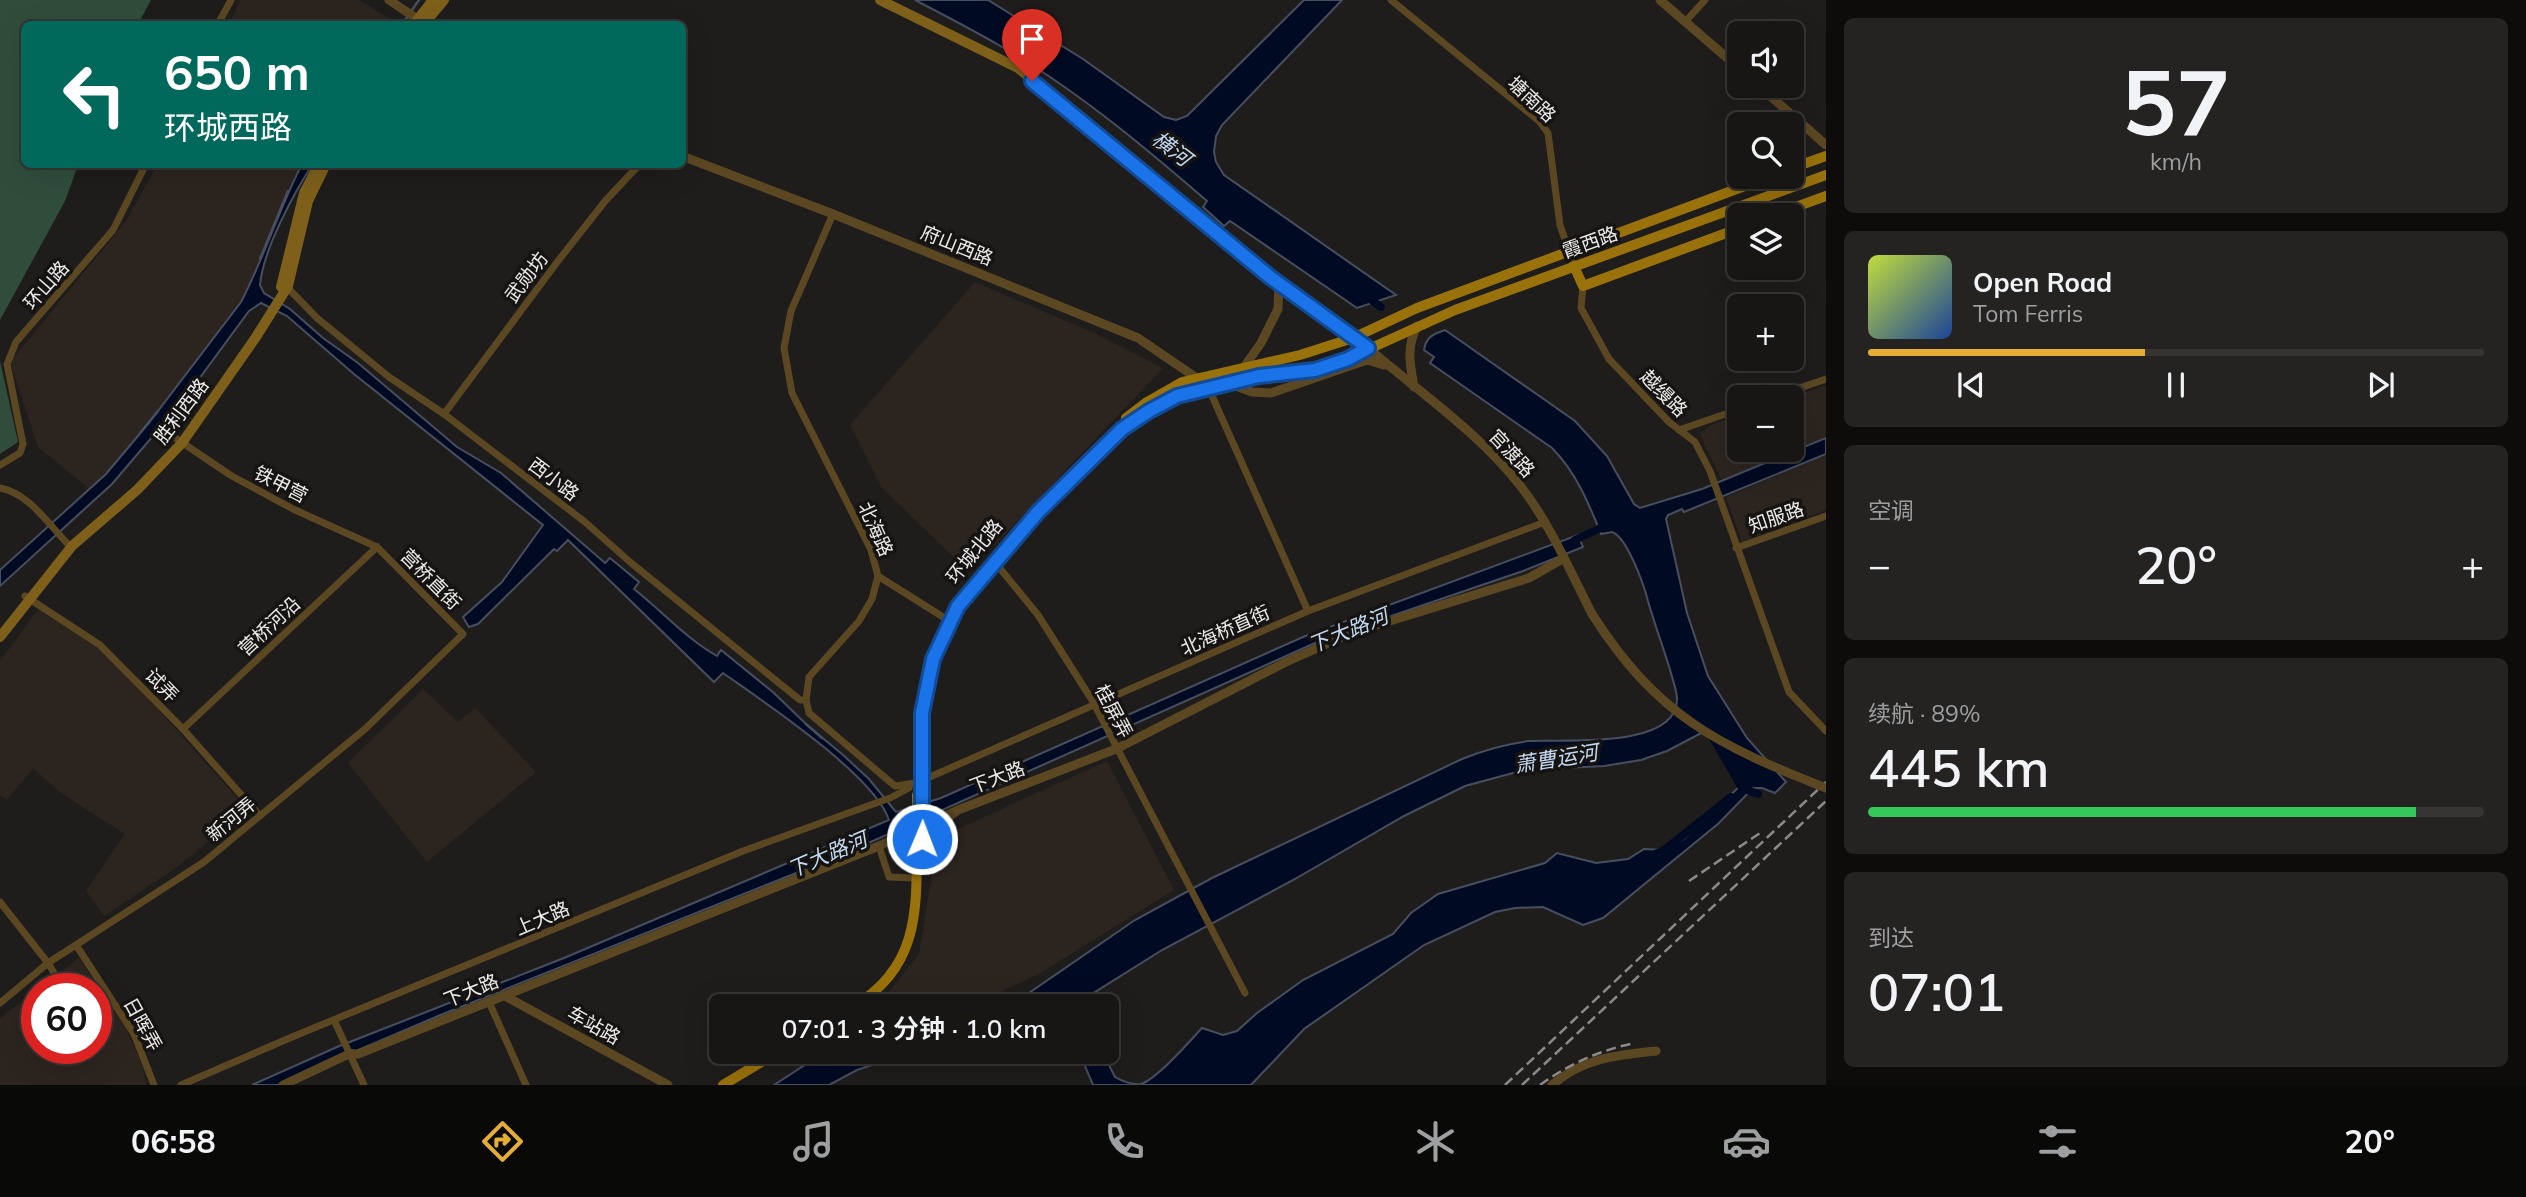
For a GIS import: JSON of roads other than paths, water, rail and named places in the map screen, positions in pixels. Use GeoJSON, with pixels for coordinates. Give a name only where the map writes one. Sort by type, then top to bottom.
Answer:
{"type":"FeatureCollection","features":[{"type":"Feature","properties":{"kind":"main road"},"geometry":{"type":"LineString","coordinates":[[422,21],[433,0]]}},
{"type":"Feature","properties":{"kind":"main road"},"geometry":{"type":"LineString","coordinates":[[423,21],[444,0]]}},
{"type":"Feature","properties":{"kind":"main road"},"geometry":{"type":"LineString","coordinates":[[880,0],[1018,68],[1279,283],[1368,348]]}},
{"type":"Feature","properties":{"kind":"main road"},"geometry":{"type":"LineString","coordinates":[[1804,164],[1826,156]]}},
{"type":"Feature","properties":{"kind":"main road","name":"胜利西路"},"geometry":{"type":"LineString","coordinates":[[283,289],[301,202],[317,168]]}},
{"type":"Feature","properties":{"kind":"main road","name":"胜利西路"},"geometry":{"type":"LineString","coordinates":[[0,628],[72,546],[137,490],[180,441],[283,289],[308,201],[324,168]]}},
{"type":"Feature","properties":{"kind":"main road","name":"霞西路"},"geometry":{"type":"LineString","coordinates":[[1368,348],[1434,319],[1574,266],[1826,175]]}},
{"type":"Feature","properties":{"kind":"main road","name":"霞西路"},"geometry":{"type":"LineString","coordinates":[[1353,338],[1417,308],[1737,189]]}},
{"type":"Feature","properties":{"kind":"main road"},"geometry":{"type":"LineString","coordinates":[[1804,204],[1826,196]]}},
{"type":"Feature","properties":{"kind":"main road"},"geometry":{"type":"LineString","coordinates":[[1574,266],[1583,286],[1727,233]]}},
{"type":"Feature","properties":{"kind":"main road","name":"环城北路"},"geometry":{"type":"LineString","coordinates":[[993,560],[1034,506],[1113,429],[1147,402],[1195,377],[1300,355],[1353,338]]}},
{"type":"Feature","properties":{"kind":"main road","name":"环城北路"},"geometry":{"type":"LineString","coordinates":[[876,994],[891,982],[911,952],[919,930],[923,909],[916,713],[929,658],[949,620],[953,605],[1038,512],[1122,429],[1149,411],[1177,396],[1208,387],[1259,376],[1315,370],[1348,359],[1368,348]]}},
{"type":"Feature","properties":{"kind":"main road","name":"胜利西路"},"geometry":{"type":"LineString","coordinates":[[0,637],[63,539],[132,486],[180,441]]}},
{"type":"Feature","properties":{"kind":"main road","name":"环城北路"},"geometry":{"type":"LineString","coordinates":[[869,994],[888,979],[906,950],[916,907],[920,835]]}},
{"type":"Feature","properties":{"kind":"main road"},"geometry":{"type":"LineString","coordinates":[[723,1085],[758,1064]]}},
{"type":"Feature","properties":{"kind":"main road"},"geometry":{"type":"LineString","coordinates":[[734,1085],[768,1064]]}},
{"type":"Feature","properties":{"kind":"street"},"geometry":{"type":"LineString","coordinates":[[220,21],[231,0]]}},
{"type":"Feature","properties":{"kind":"street"},"geometry":{"type":"LineString","coordinates":[[389,0],[418,21]]}},
{"type":"Feature","properties":{"kind":"street","name":"塘南路"},"geometry":{"type":"LineString","coordinates":[[1391,0],[1538,121],[1548,133],[1560,225],[1574,266]]}},
{"type":"Feature","properties":{"kind":"street"},"geometry":{"type":"LineString","coordinates":[[1660,0],[1727,58]]}},
{"type":"Feature","properties":{"kind":"street"},"geometry":{"type":"LineString","coordinates":[[1685,22],[1705,0]]}},
{"type":"Feature","properties":{"kind":"street"},"geometry":{"type":"LineString","coordinates":[[1773,98],[1826,145]]}},
{"type":"Feature","properties":{"kind":"street","name":"府山西路"},"geometry":{"type":"LineString","coordinates":[[686,158],[1138,338],[1208,387]]}},
{"type":"Feature","properties":{"kind":"street","name":"环山路"},"geometry":{"type":"LineString","coordinates":[[0,465],[19,453],[23,444],[8,372],[9,357],[16,342],[113,230],[144,168]]}},
{"type":"Feature","properties":{"kind":"street","name":"武勋坊"},"geometry":{"type":"LineString","coordinates":[[444,414],[558,261],[606,200],[636,168]]}},
{"type":"Feature","properties":{"kind":"street","name":"北海路"},"geometry":{"type":"LineString","coordinates":[[806,700],[809,677],[859,621],[873,599],[878,576],[871,550],[792,393],[784,348],[791,311],[833,214]]}},
{"type":"Feature","properties":{"kind":"street"},"geometry":{"type":"LineString","coordinates":[[1244,367],[1261,343],[1278,309],[1279,283]]}},
{"type":"Feature","properties":{"kind":"street","name":"越缦路"},"geometry":{"type":"LineString","coordinates":[[1583,286],[1581,308],[1609,359],[1679,430],[1695,442],[1710,471],[1789,692],[1826,731]]}},
{"type":"Feature","properties":{"kind":"street","name":"西小路"},"geometry":{"type":"LineString","coordinates":[[283,289],[389,377],[444,414],[585,522],[630,562],[800,700],[806,700]]}},
{"type":"Feature","properties":{"kind":"street"},"geometry":{"type":"LineString","coordinates":[[1414,387],[1408,354],[1417,327]]}},
{"type":"Feature","properties":{"kind":"street","name":"官渡路"},"geometry":{"type":"LineString","coordinates":[[1368,348],[1489,450],[1522,488],[1545,522],[1592,614],[1612,645],[1666,705],[1703,732],[1738,752],[1826,788]]}},
{"type":"Feature","properties":{"kind":"street"},"geometry":{"type":"LineString","coordinates":[[1226,383],[1252,392],[1271,393],[1367,360],[1390,367]]}},
{"type":"Feature","properties":{"kind":"street"},"geometry":{"type":"LineString","coordinates":[[1804,386],[1826,379]]}},
{"type":"Feature","properties":{"kind":"street"},"geometry":{"type":"LineString","coordinates":[[1208,387],[1308,611]]}},
{"type":"Feature","properties":{"kind":"street"},"geometry":{"type":"LineString","coordinates":[[1679,430],[1727,413]]}},
{"type":"Feature","properties":{"kind":"street","name":"铁甲营"},"geometry":{"type":"LineString","coordinates":[[180,441],[230,475],[293,509],[377,547]]}},
{"type":"Feature","properties":{"kind":"street"},"geometry":{"type":"LineString","coordinates":[[0,488],[20,496],[63,539]]}},
{"type":"Feature","properties":{"kind":"street","name":"知服路"},"geometry":{"type":"LineString","coordinates":[[1736,548],[1826,516]]}},
{"type":"Feature","properties":{"kind":"street","name":"北海桥直街"},"geometry":{"type":"LineString","coordinates":[[920,788],[1094,705],[1308,611],[1545,522]]}},
{"type":"Feature","properties":{"kind":"street","name":"营桥直街"},"geometry":{"type":"LineString","coordinates":[[377,547],[463,634]]}},
{"type":"Feature","properties":{"kind":"street","name":"营桥河沿"},"geometry":{"type":"LineString","coordinates":[[183,729],[377,547]]}},
{"type":"Feature","properties":{"kind":"street","name":"下大路"},"geometry":{"type":"LineString","coordinates":[[283,1085],[348,1053],[358,1054],[878,846],[958,810],[1116,749],[1286,662],[1351,633],[1529,578],[1564,558]]}},
{"type":"Feature","properties":{"kind":"street","name":"桂屏弄"},"geometry":{"type":"LineString","coordinates":[[993,560],[1038,615],[1094,705],[1245,993]]}},
{"type":"Feature","properties":{"kind":"street"},"geometry":{"type":"LineString","coordinates":[[878,576],[949,620]]}},
{"type":"Feature","properties":{"kind":"street","name":"试弄"},"geometry":{"type":"LineString","coordinates":[[28,597],[100,645],[183,729],[260,816]]}},
{"type":"Feature","properties":{"kind":"street","name":"新河弄"},"geometry":{"type":"LineString","coordinates":[[0,1003],[48,963],[204,862],[365,729],[463,634]]}},
{"type":"Feature","properties":{"kind":"street"},"geometry":{"type":"LineString","coordinates":[[806,700],[809,713],[895,786],[920,788]]}},
{"type":"Feature","properties":{"kind":"street","name":"上大路"},"geometry":{"type":"LineString","coordinates":[[181,1085],[743,851],[920,788]]}},
{"type":"Feature","properties":{"kind":"street"},"geometry":{"type":"LineString","coordinates":[[920,835],[954,816],[958,810]]}},
{"type":"Feature","properties":{"kind":"street"},"geometry":{"type":"LineString","coordinates":[[878,846],[889,877],[916,878]]}},
{"type":"Feature","properties":{"kind":"street"},"geometry":{"type":"LineString","coordinates":[[0,902],[54,973]]}},
{"type":"Feature","properties":{"kind":"street","name":"日晖弄"},"geometry":{"type":"LineString","coordinates":[[76,945],[134,1034],[154,1085]]}},
{"type":"Feature","properties":{"kind":"street","name":"车站路"},"geometry":{"type":"LineString","coordinates":[[503,995],[668,1085]]}},
{"type":"Feature","properties":{"kind":"street"},"geometry":{"type":"LineString","coordinates":[[489,1002],[526,1085]]}},
{"type":"Feature","properties":{"kind":"street"},"geometry":{"type":"LineString","coordinates":[[334,1020],[364,1085]]}},
{"type":"Feature","properties":{"kind":"street"},"geometry":{"type":"LineString","coordinates":[[1552,1085],[1566,1073],[1603,1057],[1656,1051]]}},
{"type":"Feature","properties":{"kind":"water"},"geometry":{"type":"Polygon","coordinates":[[[915,0],[988,0],[1083,59],[1164,117],[1176,120],[1187,116],[1304,0],[1342,0],[1222,125],[1216,136],[1214,152],[1216,162],[1224,175],[1396,295],[1357,308],[1230,221],[1224,226],[1203,207],[1207,201],[1092,107],[1044,73],[1006,49],[915,0]]]}},
{"type":"Feature","properties":{"kind":"water","name":"下大路河"},"geometry":{"type":"Polygon","coordinates":[[[300,168],[310,168],[288,207],[267,256],[260,285],[264,293],[290,309],[323,338],[358,363],[457,447],[501,473],[605,563],[610,558],[639,582],[634,589],[684,633],[717,656],[721,650],[774,693],[869,779],[896,812],[941,798],[1303,637],[1578,535],[1583,547],[1523,571],[1324,639],[846,853],[356,1051],[351,1050],[278,1085],[252,1085],[337,1047],[564,958],[889,820],[879,802],[841,761],[790,720],[723,673],[714,682],[568,540],[557,551],[554,549],[478,624],[469,627],[463,617],[502,582],[543,525],[354,374],[287,316],[261,303],[249,311],[182,402],[112,484],[0,586],[0,570],[106,474],[148,424],[241,302],[300,168]]]}},
{"type":"Feature","properties":{"kind":"water","name":"萧曹运河"},"geometry":{"type":"Polygon","coordinates":[[[1445,330],[1575,421],[1607,456],[1634,504],[1640,508],[1702,489],[1768,462],[1804,462],[1804,447],[1826,438],[1826,454],[1684,512],[1682,509],[1668,515],[1666,519],[1687,613],[1708,676],[1747,738],[1786,782],[1775,793],[1753,788],[1719,823],[1603,918],[1583,925],[1543,907],[1515,908],[1495,912],[1424,945],[1304,1029],[1251,1085],[1093,1085],[1084,1064],[1109,1064],[1115,1077],[1141,1084],[1164,1067],[1202,1028],[1223,1035],[1237,1031],[1303,980],[1393,934],[1411,913],[1438,894],[1545,863],[1557,853],[1596,863],[1628,859],[1644,849],[1665,850],[1684,839],[1742,784],[1715,736],[1707,730],[1667,751],[1641,760],[1604,766],[1524,770],[1465,786],[1404,816],[1295,879],[1162,950],[1092,994],[1027,994],[1135,920],[1212,878],[1462,759],[1529,741],[1590,740],[1639,734],[1659,727],[1672,715],[1677,699],[1675,686],[1643,584],[1629,552],[1612,532],[1601,534],[1575,478],[1552,448],[1430,363],[1434,357],[1424,350],[1428,339],[1445,330]]]}},
{"type":"Feature","properties":{"kind":"water"},"geometry":{"type":"Polygon","coordinates":[[[806,1064],[875,1064],[829,1085],[774,1085],[806,1064]]]}},
{"type":"Feature","properties":{"kind":"waterway"},"geometry":{"type":"LineString","coordinates":[[412,10],[419,0]]}},
{"type":"Feature","properties":{"kind":"waterway"},"geometry":{"type":"LineString","coordinates":[[404,21],[408,16]]}},
{"type":"Feature","properties":{"kind":"waterway"},"geometry":{"type":"LineString","coordinates":[[260,259],[288,191]]}},
{"type":"Feature","properties":{"kind":"waterway","name":"横河"},"geometry":{"type":"LineString","coordinates":[[1366,296],[1381,307]]}},
{"type":"Feature","properties":{"kind":"waterway"},"geometry":{"type":"LineString","coordinates":[[140,433],[158,411]]}},
{"type":"Feature","properties":{"kind":"waterway"},"geometry":{"type":"LineString","coordinates":[[1575,540],[1609,524]]}},
{"type":"Feature","properties":{"kind":"waterway"},"geometry":{"type":"LineString","coordinates":[[806,724],[822,738]]}},
{"type":"Feature","properties":{"kind":"waterway"},"geometry":{"type":"LineString","coordinates":[[1712,736],[1742,788],[1758,794]]}},
{"type":"Feature","properties":{"kind":"waterway"},"geometry":{"type":"LineString","coordinates":[[1655,854],[1663,851],[1731,797]]}},
{"type":"Feature","properties":{"kind":"railway"},"geometry":{"type":"LineString","coordinates":[[1505,1085],[1826,782]]}},
{"type":"Feature","properties":{"kind":"railway"},"geometry":{"type":"LineString","coordinates":[[1522,1085],[1826,801]]}},
{"type":"Feature","properties":{"kind":"railway"},"geometry":{"type":"LineString","coordinates":[[1689,881],[1763,831]]}},
{"type":"Feature","properties":{"kind":"railway"},"geometry":{"type":"LineString","coordinates":[[1540,1085],[1585,1059],[1635,1043]]}}]}
